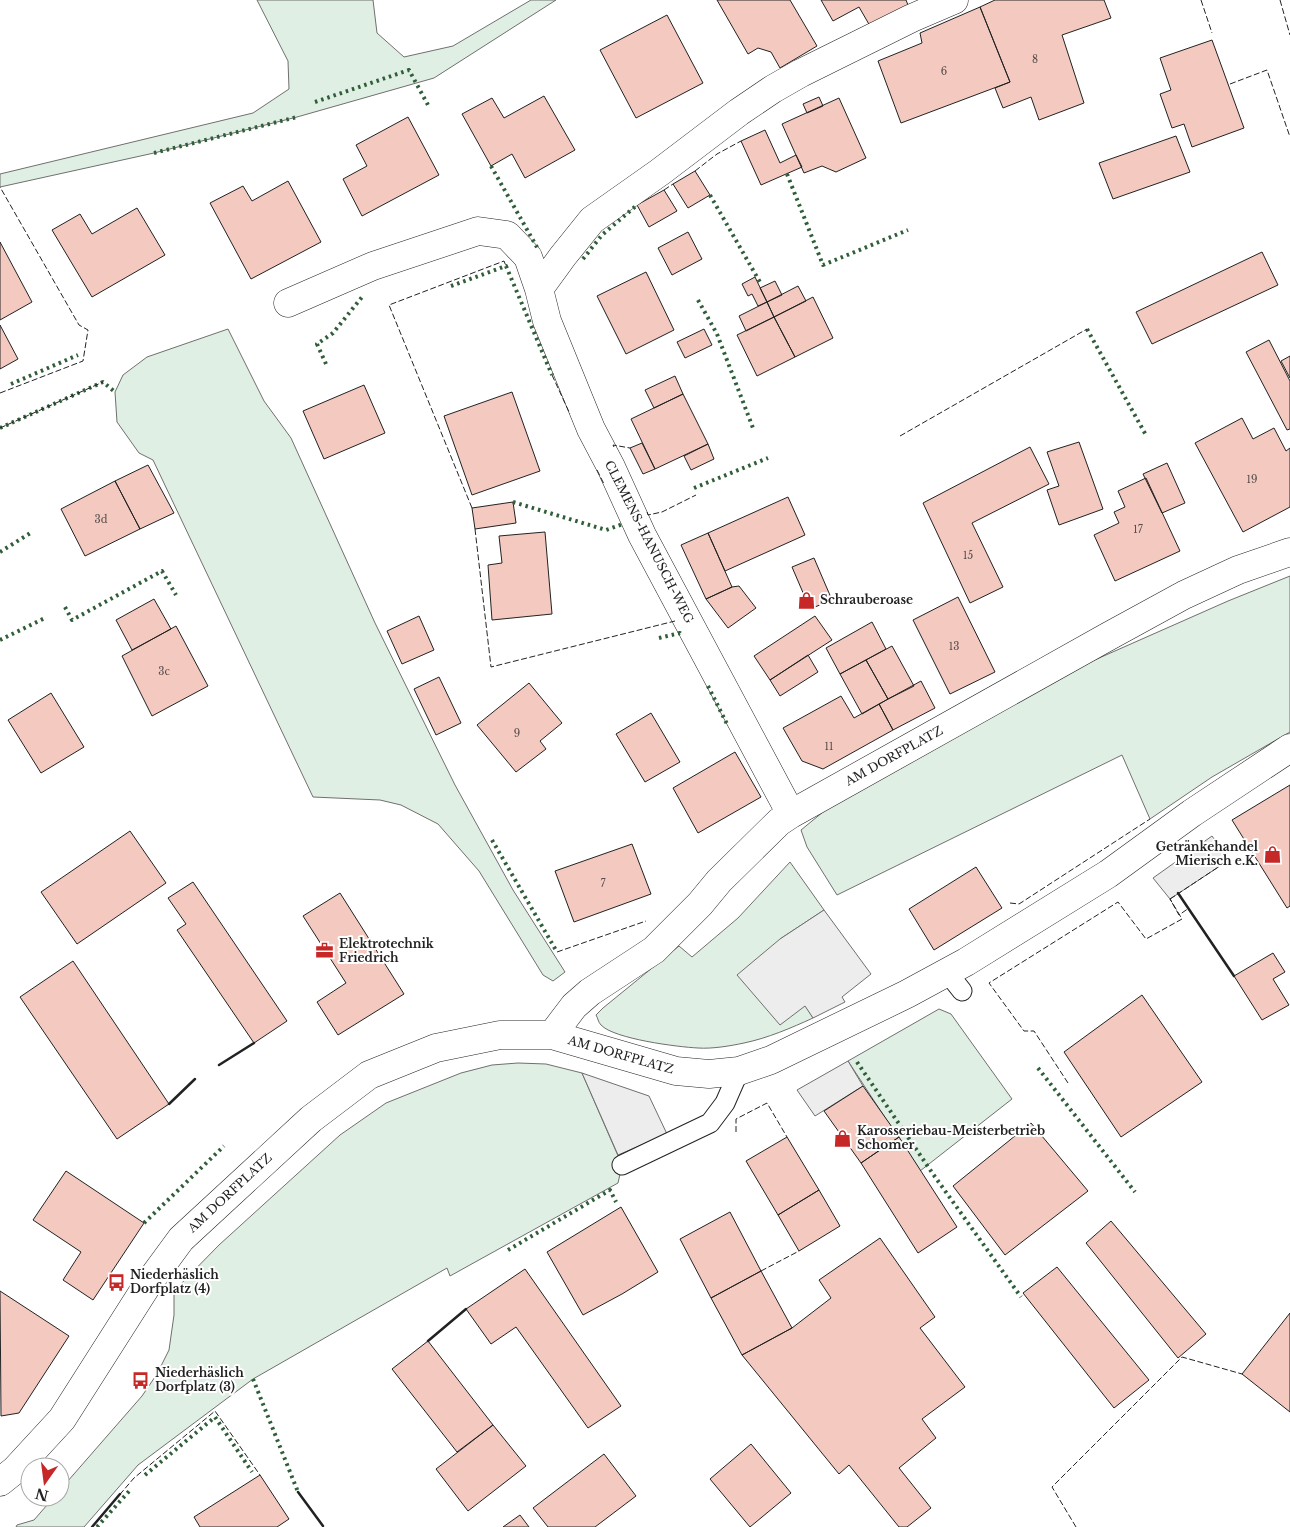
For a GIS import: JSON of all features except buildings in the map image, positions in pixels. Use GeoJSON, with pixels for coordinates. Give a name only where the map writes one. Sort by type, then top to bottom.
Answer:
{"type":"FeatureCollection","features":[{"type":"Feature","properties":{"kind":"street"},"geometry":{"type":"LineString","coordinates":[[539,289],[592,220],[660,172],[739,112],[801,73],[912,18],[954,0]]}},
{"type":"Feature","properties":{"kind":"street","name":"CLEMENS-HANUSCH-WEG"},"geometry":{"type":"LineString","coordinates":[[288,303],[373,266],[478,231],[507,235],[528,257],[547,321],[591,429],[645,540],[791,814]]}},
{"type":"Feature","properties":{"kind":"street","name":"AM DORFPLATZ"},"geometry":{"type":"LineString","coordinates":[[552,1035],[574,1006],[654,950],[700,904],[719,881],[779,822],[791,814],[1100,640],[1184,595],[1238,570],[1290,552]]}},
{"type":"Feature","properties":{"kind":"street","name":"AM DORFPLATZ"},"geometry":{"type":"LineString","coordinates":[[0,1482],[15,1470],[62,1419],[148,1284],[181,1239],[311,1119],[369,1075],[436,1048],[500,1035],[552,1035],[676,1071],[709,1074],[739,1071],[771,1060],[907,994],[954,981],[966,962],[1108,874],[1192,813],[1290,748]]}},
{"type":"Feature","properties":{"kind":"lane"},"geometry":{"type":"LineString","coordinates":[[622,1164],[710,1123],[725,1102],[739,1071]]}},
{"type":"Feature","properties":{"kind":"green space"},"geometry":{"type":"Polygon","coordinates":[[[257,0],[373,0],[377,33],[404,57],[453,46],[531,0],[556,0],[434,78],[297,117],[154,153],[0,187],[0,174],[253,113],[289,89],[288,61],[257,0]]]}},
{"type":"Feature","properties":{"kind":"green space"},"geometry":{"type":"Polygon","coordinates":[[[228,329],[264,401],[291,438],[375,623],[455,785],[513,890],[565,972],[553,981],[543,975],[479,871],[438,824],[401,805],[380,800],[313,797],[153,460],[139,453],[117,422],[115,392],[123,375],[147,357],[228,329]]]}},
{"type":"Feature","properties":{"kind":"green space"},"geometry":{"type":"Polygon","coordinates":[[[1290,576],[1290,732],[1212,777],[1150,819],[1122,755],[837,895],[807,847],[801,830],[845,794],[1081,666],[1228,601],[1290,576]]]}},
{"type":"Feature","properties":{"kind":"green space"},"geometry":{"type":"Polygon","coordinates":[[[790,862],[824,910],[780,939],[805,1005],[813,1018],[753,1041],[709,1048],[662,1044],[632,1038],[608,1030],[599,1023],[596,1015],[603,1008],[679,946],[692,957],[738,918],[790,862]]]}},
{"type":"Feature","properties":{"kind":"green space"},"geometry":{"type":"Polygon","coordinates":[[[939,1009],[951,1014],[1012,1099],[920,1171],[848,1061],[939,1009]]]}},
{"type":"Feature","properties":{"kind":"green space"},"geometry":{"type":"Polygon","coordinates":[[[518,1063],[546,1064],[582,1073],[622,1165],[618,1183],[450,1276],[447,1268],[253,1379],[138,1465],[84,1527],[16,1527],[17,1525],[34,1520],[45,1507],[70,1507],[70,1479],[142,1396],[157,1374],[169,1350],[174,1315],[174,1291],[219,1245],[340,1135],[386,1103],[461,1073],[492,1065],[518,1063]]]}},
{"type":"Feature","properties":{"kind":"shaded area"},"geometry":{"type":"Polygon","coordinates":[[[1212,836],[1229,860],[1170,899],[1153,878],[1212,836]]]}},
{"type":"Feature","properties":{"kind":"shaded area"},"geometry":{"type":"Polygon","coordinates":[[[824,910],[871,974],[842,997],[845,1002],[813,1018],[805,1006],[780,1025],[737,975],[780,939],[824,910]]]}},
{"type":"Feature","properties":{"kind":"shaded area"},"geometry":{"type":"Polygon","coordinates":[[[848,1061],[863,1086],[815,1116],[797,1090],[848,1061]]]}},
{"type":"Feature","properties":{"kind":"shaded area"},"geometry":{"type":"Polygon","coordinates":[[[582,1073],[649,1096],[667,1134],[618,1155],[582,1073]]]}},
{"type":"Feature","properties":{"kind":"hedge"},"geometry":{"type":"LineString","coordinates":[[315,102],[409,70],[428,105]]}},
{"type":"Feature","properties":{"kind":"hedge"},"geometry":{"type":"LineString","coordinates":[[154,153],[297,117]]}},
{"type":"Feature","properties":{"kind":"hedge"},"geometry":{"type":"LineString","coordinates":[[491,166],[538,249]]}},
{"type":"Feature","properties":{"kind":"hedge"},"geometry":{"type":"LineString","coordinates":[[787,174],[823,265],[908,230]]}},
{"type":"Feature","properties":{"kind":"hedge"},"geometry":{"type":"LineString","coordinates":[[710,195],[761,284]]}},
{"type":"Feature","properties":{"kind":"hedge"},"geometry":{"type":"LineString","coordinates":[[583,259],[602,235],[637,205]]}},
{"type":"Feature","properties":{"kind":"hedge"},"geometry":{"type":"LineString","coordinates":[[451,286],[506,266],[552,375]]}},
{"type":"Feature","properties":{"kind":"hedge"},"geometry":{"type":"LineString","coordinates":[[326,364],[317,344],[333,333],[362,297]]}},
{"type":"Feature","properties":{"kind":"hedge"},"geometry":{"type":"LineString","coordinates":[[698,300],[717,334],[753,428]]}},
{"type":"Feature","properties":{"kind":"hedge"},"geometry":{"type":"LineString","coordinates":[[1087,329],[1147,437]]}},
{"type":"Feature","properties":{"kind":"hedge"},"geometry":{"type":"LineString","coordinates":[[11,384],[78,355]]}},
{"type":"Feature","properties":{"kind":"hedge"},"geometry":{"type":"LineString","coordinates":[[0,428],[103,382],[115,392]]}},
{"type":"Feature","properties":{"kind":"hedge"},"geometry":{"type":"LineString","coordinates":[[694,488],[768,458]]}},
{"type":"Feature","properties":{"kind":"hedge"},"geometry":{"type":"LineString","coordinates":[[513,502],[606,530],[623,524]]}},
{"type":"Feature","properties":{"kind":"hedge"},"geometry":{"type":"LineString","coordinates":[[0,552],[32,532]]}},
{"type":"Feature","properties":{"kind":"hedge"},"geometry":{"type":"LineString","coordinates":[[65,607],[72,620],[162,571],[176,595]]}},
{"type":"Feature","properties":{"kind":"hedge"},"geometry":{"type":"LineString","coordinates":[[0,640],[45,618]]}},
{"type":"Feature","properties":{"kind":"hedge"},"geometry":{"type":"LineString","coordinates":[[659,638],[680,633],[682,635]]}},
{"type":"Feature","properties":{"kind":"hedge"},"geometry":{"type":"LineString","coordinates":[[708,686],[727,724]]}},
{"type":"Feature","properties":{"kind":"hedge"},"geometry":{"type":"LineString","coordinates":[[492,840],[557,952]]}},
{"type":"Feature","properties":{"kind":"hedge"},"geometry":{"type":"LineString","coordinates":[[857,1062],[933,1174],[1021,1297]]}},
{"type":"Feature","properties":{"kind":"hedge"},"geometry":{"type":"LineString","coordinates":[[1038,1068],[1135,1192]]}},
{"type":"Feature","properties":{"kind":"hedge"},"geometry":{"type":"LineString","coordinates":[[144,1223],[224,1146]]}},
{"type":"Feature","properties":{"kind":"hedge"},"geometry":{"type":"LineString","coordinates":[[508,1250],[610,1190],[616,1202]]}},
{"type":"Feature","properties":{"kind":"hedge"},"geometry":{"type":"LineString","coordinates":[[253,1379],[298,1492]]}},
{"type":"Feature","properties":{"kind":"hedge"},"geometry":{"type":"LineString","coordinates":[[145,1475],[215,1417],[252,1472]]}},
{"type":"Feature","properties":{"kind":"hedge"},"geometry":{"type":"LineString","coordinates":[[97,1527],[131,1489]]}},
{"type":"Feature","properties":{"kind":"fence"},"geometry":{"type":"LineString","coordinates":[[1201,0],[1212,33]]}},
{"type":"Feature","properties":{"kind":"fence"},"geometry":{"type":"LineString","coordinates":[[1280,0],[1290,35]]}},
{"type":"Feature","properties":{"kind":"fence"},"geometry":{"type":"LineString","coordinates":[[1230,84],[1267,70],[1290,137]]}},
{"type":"Feature","properties":{"kind":"fence"},"geometry":{"type":"LineString","coordinates":[[695,171],[717,154],[741,141]]}},
{"type":"Feature","properties":{"kind":"fence"},"geometry":{"type":"LineString","coordinates":[[664,190],[673,184]]}},
{"type":"Feature","properties":{"kind":"fence"},"geometry":{"type":"LineString","coordinates":[[0,187],[79,325],[88,330],[83,361],[0,393]]}},
{"type":"Feature","properties":{"kind":"fence"},"geometry":{"type":"LineString","coordinates":[[472,508],[389,305],[504,261],[506,266]]}},
{"type":"Feature","properties":{"kind":"fence"},"geometry":{"type":"LineString","coordinates":[[900,436],[1087,329]]}},
{"type":"Feature","properties":{"kind":"fence"},"geometry":{"type":"LineString","coordinates":[[552,375],[570,414]]}},
{"type":"Feature","properties":{"kind":"fence"},"geometry":{"type":"LineString","coordinates":[[0,428],[103,382]]}},
{"type":"Feature","properties":{"kind":"fence"},"geometry":{"type":"LineString","coordinates":[[614,447],[613,445],[630,448]]}},
{"type":"Feature","properties":{"kind":"fence"},"geometry":{"type":"LineString","coordinates":[[597,470],[604,484]]}},
{"type":"Feature","properties":{"kind":"fence"},"geometry":{"type":"LineString","coordinates":[[647,512],[648,515],[662,512],[696,495]]}},
{"type":"Feature","properties":{"kind":"fence"},"geometry":{"type":"LineString","coordinates":[[475,529],[491,667],[675,621]]}},
{"type":"Feature","properties":{"kind":"fence"},"geometry":{"type":"LineString","coordinates":[[1010,903],[1019,904],[1150,819]]}},
{"type":"Feature","properties":{"kind":"fence"},"geometry":{"type":"LineString","coordinates":[[1170,899],[1229,860],[1218,846]]}},
{"type":"Feature","properties":{"kind":"fence"},"geometry":{"type":"LineString","coordinates":[[1068,1083],[1034,1031],[1024,1031],[989,983],[1118,902],[1146,939],[1182,919],[1170,899],[1179,915],[1189,908]]}},
{"type":"Feature","properties":{"kind":"fence"},"geometry":{"type":"LineString","coordinates":[[557,952],[646,921]]}},
{"type":"Feature","properties":{"kind":"fence"},"geometry":{"type":"LineString","coordinates":[[736,1132],[736,1119],[767,1103],[787,1137]]}},
{"type":"Feature","properties":{"kind":"fence"},"geometry":{"type":"LineString","coordinates":[[761,1271],[799,1251]]}},
{"type":"Feature","properties":{"kind":"fence"},"geometry":{"type":"LineString","coordinates":[[1076,1527],[1052,1487],[1182,1357],[1242,1374]]}},
{"type":"Feature","properties":{"kind":"fence"},"geometry":{"type":"LineString","coordinates":[[92,1527],[134,1478],[215,1411],[260,1475]]}},
{"type":"Feature","properties":{"kind":"wall"},"geometry":{"type":"LineString","coordinates":[[1178,893],[1234,976]]}},
{"type":"Feature","properties":{"kind":"wall"},"geometry":{"type":"LineString","coordinates":[[219,1065],[254,1043]]}},
{"type":"Feature","properties":{"kind":"wall"},"geometry":{"type":"LineString","coordinates":[[169,1104],[195,1079]]}},
{"type":"Feature","properties":{"kind":"wall"},"geometry":{"type":"LineString","coordinates":[[428,1341],[466,1309]]}},
{"type":"Feature","properties":{"kind":"wall"},"geometry":{"type":"LineString","coordinates":[[298,1492],[323,1526]]}},
{"type":"Feature","properties":{"kind":"wall"},"geometry":{"type":"LineString","coordinates":[[92,1527],[120,1494]]}},
{"type":"Feature","properties":{"kind":"place","name":"Schrauberoase"},"geometry":{"type":"Point","coordinates":[806,600]}},
{"type":"Feature","properties":{"kind":"place","name":"Getränkehandel Mierisch e.K."},"geometry":{"type":"Point","coordinates":[1272,854]}},
{"type":"Feature","properties":{"kind":"place","name":"Elektrotechnik Friedrich"},"geometry":{"type":"Point","coordinates":[325,951]}},
{"type":"Feature","properties":{"kind":"place","name":"Karosseriebau-Meisterbetrieb Schomer"},"geometry":{"type":"Point","coordinates":[843,1138]}},
{"type":"Feature","properties":{"kind":"place","name":"Niederhäslich Dorfplatz (4)"},"geometry":{"type":"Point","coordinates":[116,1282]}},
{"type":"Feature","properties":{"kind":"place","name":"Niederhäslich Dorfplatz (3)"},"geometry":{"type":"Point","coordinates":[141,1380]}}]}
